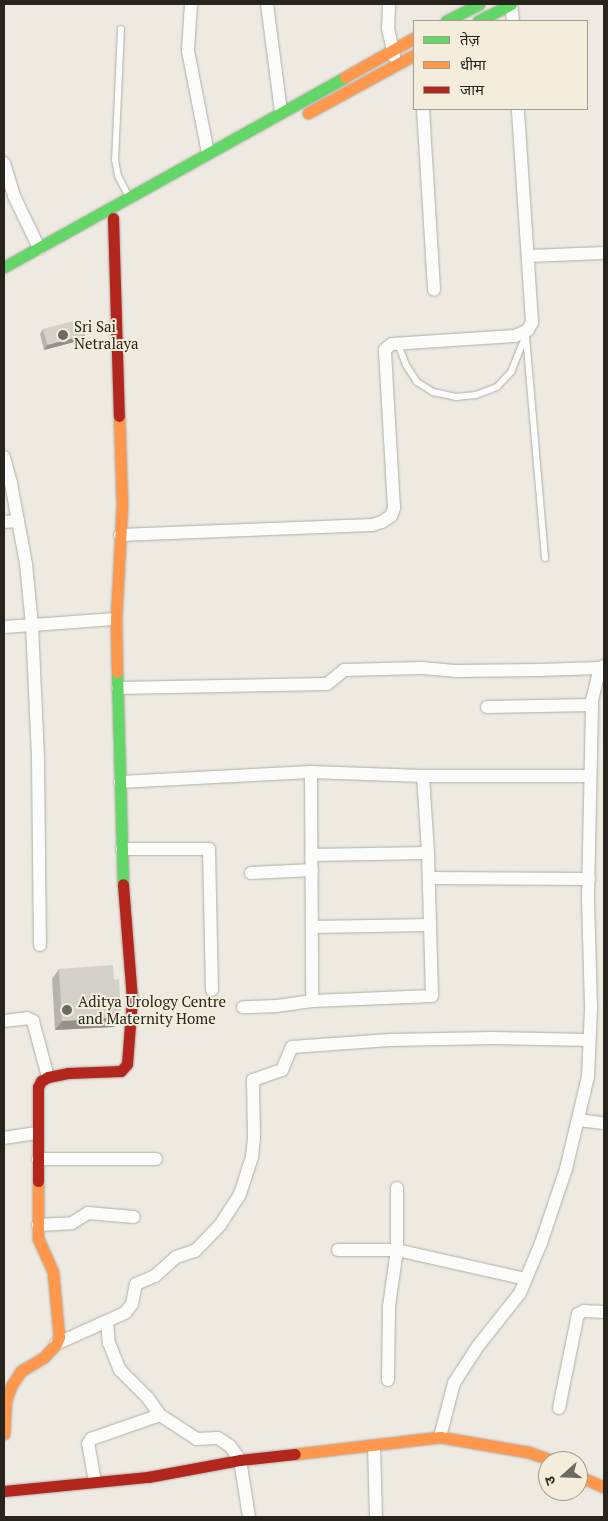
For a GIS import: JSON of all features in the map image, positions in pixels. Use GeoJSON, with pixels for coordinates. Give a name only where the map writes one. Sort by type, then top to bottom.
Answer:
{"type":"FeatureCollection","features":[{"type":"Feature","properties":{"kind":"street"},"geometry":{"type":"LineString","coordinates":[[191,4],[188,51],[208,153]]}},
{"type":"Feature","properties":{"kind":"street"},"geometry":{"type":"LineString","coordinates":[[267,4],[281,112]]}},
{"type":"Feature","properties":{"kind":"street"},"geometry":{"type":"LineString","coordinates":[[389,4],[388,28],[397,64]]}},
{"type":"Feature","properties":{"kind":"street"},"geometry":{"type":"LineString","coordinates":[[448,20],[479,4]]}},
{"type":"Feature","properties":{"kind":"street"},"geometry":{"type":"LineString","coordinates":[[480,20],[511,4],[513,20]]}},
{"type":"Feature","properties":{"kind":"street"},"geometry":{"type":"LineString","coordinates":[[4,267],[413,39]]}},
{"type":"Feature","properties":{"kind":"street"},"geometry":{"type":"LineString","coordinates":[[293,121],[413,56]]}},
{"type":"Feature","properties":{"kind":"street"},"geometry":{"type":"LineString","coordinates":[[423,110],[434,290]]}},
{"type":"Feature","properties":{"kind":"street"},"geometry":{"type":"LineString","coordinates":[[120,535],[363,525],[382,522],[391,516],[394,508],[385,350],[392,344],[515,336],[527,333],[532,322],[518,110]]}},
{"type":"Feature","properties":{"kind":"street"},"geometry":{"type":"LineString","coordinates":[[4,279],[224,158]]}},
{"type":"Feature","properties":{"kind":"street"},"geometry":{"type":"LineString","coordinates":[[4,163],[9,195],[39,248]]}},
{"type":"Feature","properties":{"kind":"street"},"geometry":{"type":"LineString","coordinates":[[56,1344],[59,1325],[53,1272],[38,1238],[38,1087],[48,1077],[68,1073],[121,1071],[125,1069],[132,999],[125,968],[116,619],[122,505],[113,218]]}},
{"type":"Feature","properties":{"kind":"street"},"geometry":{"type":"LineString","coordinates":[[528,256],[604,253]]}},
{"type":"Feature","properties":{"kind":"street"},"geometry":{"type":"LineString","coordinates":[[4,457],[26,564],[32,625],[38,759],[40,945]]}},
{"type":"Feature","properties":{"kind":"street"},"geometry":{"type":"LineString","coordinates":[[4,522],[18,521]]}},
{"type":"Feature","properties":{"kind":"street"},"geometry":{"type":"LineString","coordinates":[[4,627],[116,619]]}},
{"type":"Feature","properties":{"kind":"street"},"geometry":{"type":"LineString","coordinates":[[118,688],[327,684],[344,670],[422,668],[455,671],[602,667],[592,705],[588,879],[588,1077],[566,1168],[541,1243],[520,1293],[478,1346],[454,1383],[440,1437]]}},
{"type":"Feature","properties":{"kind":"street"},"geometry":{"type":"LineString","coordinates":[[487,707],[592,705]]}},
{"type":"Feature","properties":{"kind":"street"},"geometry":{"type":"LineString","coordinates":[[120,782],[311,772],[423,776],[590,776]]}},
{"type":"Feature","properties":{"kind":"street"},"geometry":{"type":"LineString","coordinates":[[311,772],[312,1001]]}},
{"type":"Feature","properties":{"kind":"street"},"geometry":{"type":"LineString","coordinates":[[243,1008],[312,1001],[432,996],[428,853],[423,776]]}},
{"type":"Feature","properties":{"kind":"street"},"geometry":{"type":"LineString","coordinates":[[122,849],[208,849],[212,990]]}},
{"type":"Feature","properties":{"kind":"street"},"geometry":{"type":"LineString","coordinates":[[312,855],[428,853]]}},
{"type":"Feature","properties":{"kind":"street"},"geometry":{"type":"LineString","coordinates":[[251,873],[312,870]]}},
{"type":"Feature","properties":{"kind":"street"},"geometry":{"type":"LineString","coordinates":[[429,878],[588,879]]}},
{"type":"Feature","properties":{"kind":"street"},"geometry":{"type":"LineString","coordinates":[[312,927],[430,924]]}},
{"type":"Feature","properties":{"kind":"street"},"geometry":{"type":"LineString","coordinates":[[4,1021],[27,1018],[33,1021],[48,1077]]}},
{"type":"Feature","properties":{"kind":"street"},"geometry":{"type":"LineString","coordinates":[[4,1434],[6,1400],[21,1371],[44,1357],[56,1344],[107,1322],[129,1310],[136,1284],[155,1276],[176,1257],[195,1251],[220,1225],[240,1194],[252,1157],[254,1138],[253,1080],[282,1070],[292,1047],[399,1040],[589,1040]]}},
{"type":"Feature","properties":{"kind":"street"},"geometry":{"type":"LineString","coordinates":[[578,1120],[604,1123]]}},
{"type":"Feature","properties":{"kind":"street"},"geometry":{"type":"LineString","coordinates":[[4,1138],[37,1133]]}},
{"type":"Feature","properties":{"kind":"street"},"geometry":{"type":"LineString","coordinates":[[38,1159],[156,1159]]}},
{"type":"Feature","properties":{"kind":"street"},"geometry":{"type":"LineString","coordinates":[[388,1380],[389,1306],[397,1250],[397,1188]]}},
{"type":"Feature","properties":{"kind":"street"},"geometry":{"type":"LineString","coordinates":[[38,1225],[72,1223],[88,1213],[134,1217]]}},
{"type":"Feature","properties":{"kind":"street"},"geometry":{"type":"LineString","coordinates":[[338,1250],[397,1250],[526,1279]]}},
{"type":"Feature","properties":{"kind":"street"},"geometry":{"type":"LineString","coordinates":[[559,1408],[578,1314],[584,1311],[604,1312]]}},
{"type":"Feature","properties":{"kind":"street"},"geometry":{"type":"LineString","coordinates":[[107,1322],[109,1343],[120,1370],[148,1398],[160,1414],[197,1439],[223,1440],[240,1460],[249,1517]]}},
{"type":"Feature","properties":{"kind":"street"},"geometry":{"type":"LineString","coordinates":[[95,1482],[88,1444],[91,1439],[160,1414]]}},
{"type":"Feature","properties":{"kind":"street"},"geometry":{"type":"LineString","coordinates":[[4,1491],[148,1477],[240,1460],[440,1437],[528,1452],[538,1455]]}},
{"type":"Feature","properties":{"kind":"street"},"geometry":{"type":"LineString","coordinates":[[374,1446],[376,1517]]}},
{"type":"Feature","properties":{"kind":"street"},"geometry":{"type":"LineString","coordinates":[[588,1480],[604,1486]]}},
{"type":"Feature","properties":{"kind":"lane"},"geometry":{"type":"LineString","coordinates":[[120,29],[115,160],[118,176],[129,198]]}},
{"type":"Feature","properties":{"kind":"lane"},"geometry":{"type":"LineString","coordinates":[[398,344],[406,365],[417,382],[434,392],[456,397],[476,395],[496,388],[511,372],[527,333]]}},
{"type":"Feature","properties":{"kind":"lane"},"geometry":{"type":"LineString","coordinates":[[527,333],[545,558]]}},
{"type":"Feature","properties":{"kind":"building"},"geometry":{"type":"Polygon","coordinates":[[[81,319],[85,335],[47,345],[43,329],[81,319]]]}},
{"type":"Feature","properties":{"kind":"building"},"geometry":{"type":"Polygon","coordinates":[[[113,965],[114,980],[119,979],[121,1017],[62,1021],[59,969],[113,965]]]}},
{"type":"Feature","properties":{"kind":"traffic: fast"},"geometry":{"type":"LineString","coordinates":[[448,20],[479,4]]}},
{"type":"Feature","properties":{"kind":"traffic: fast"},"geometry":{"type":"LineString","coordinates":[[480,20],[511,4]]}},
{"type":"Feature","properties":{"kind":"traffic: fast"},"geometry":{"type":"LineString","coordinates":[[4,267],[345,77]]}},
{"type":"Feature","properties":{"kind":"traffic: fast"},"geometry":{"type":"LineString","coordinates":[[117,672],[123,884]]}},
{"type":"Feature","properties":{"kind":"traffic: slow"},"geometry":{"type":"LineString","coordinates":[[345,77],[413,39]]}},
{"type":"Feature","properties":{"kind":"traffic: slow"},"geometry":{"type":"LineString","coordinates":[[308,113],[413,56]]}},
{"type":"Feature","properties":{"kind":"traffic: slow"},"geometry":{"type":"LineString","coordinates":[[117,672],[116,619],[122,505],[119,416]]}},
{"type":"Feature","properties":{"kind":"traffic: slow"},"geometry":{"type":"LineString","coordinates":[[4,1434],[6,1400],[11,1386],[21,1371],[44,1357],[56,1344],[59,1337],[53,1272],[38,1238],[38,1181]]}},
{"type":"Feature","properties":{"kind":"traffic: slow"},"geometry":{"type":"LineString","coordinates":[[295,1454],[440,1437],[528,1452],[538,1455]]}},
{"type":"Feature","properties":{"kind":"traffic: slow"},"geometry":{"type":"LineString","coordinates":[[588,1480],[604,1487]]}},
{"type":"Feature","properties":{"kind":"traffic: jam"},"geometry":{"type":"LineString","coordinates":[[113,218],[119,416]]}},
{"type":"Feature","properties":{"kind":"traffic: jam"},"geometry":{"type":"LineString","coordinates":[[38,1181],[38,1087],[41,1081],[48,1077],[68,1073],[121,1071],[127,1064],[132,999],[123,884]]}},
{"type":"Feature","properties":{"kind":"traffic: jam"},"geometry":{"type":"LineString","coordinates":[[4,1491],[148,1477],[240,1460],[295,1454]]}},
{"type":"Feature","properties":{"kind":"place","name":"Sri Sai Netralaya"},"geometry":{"type":"Point","coordinates":[63,335]}},
{"type":"Feature","properties":{"kind":"place","name":"Aditya Urology Centre and Maternity Home"},"geometry":{"type":"Point","coordinates":[67,1010]}}]}
